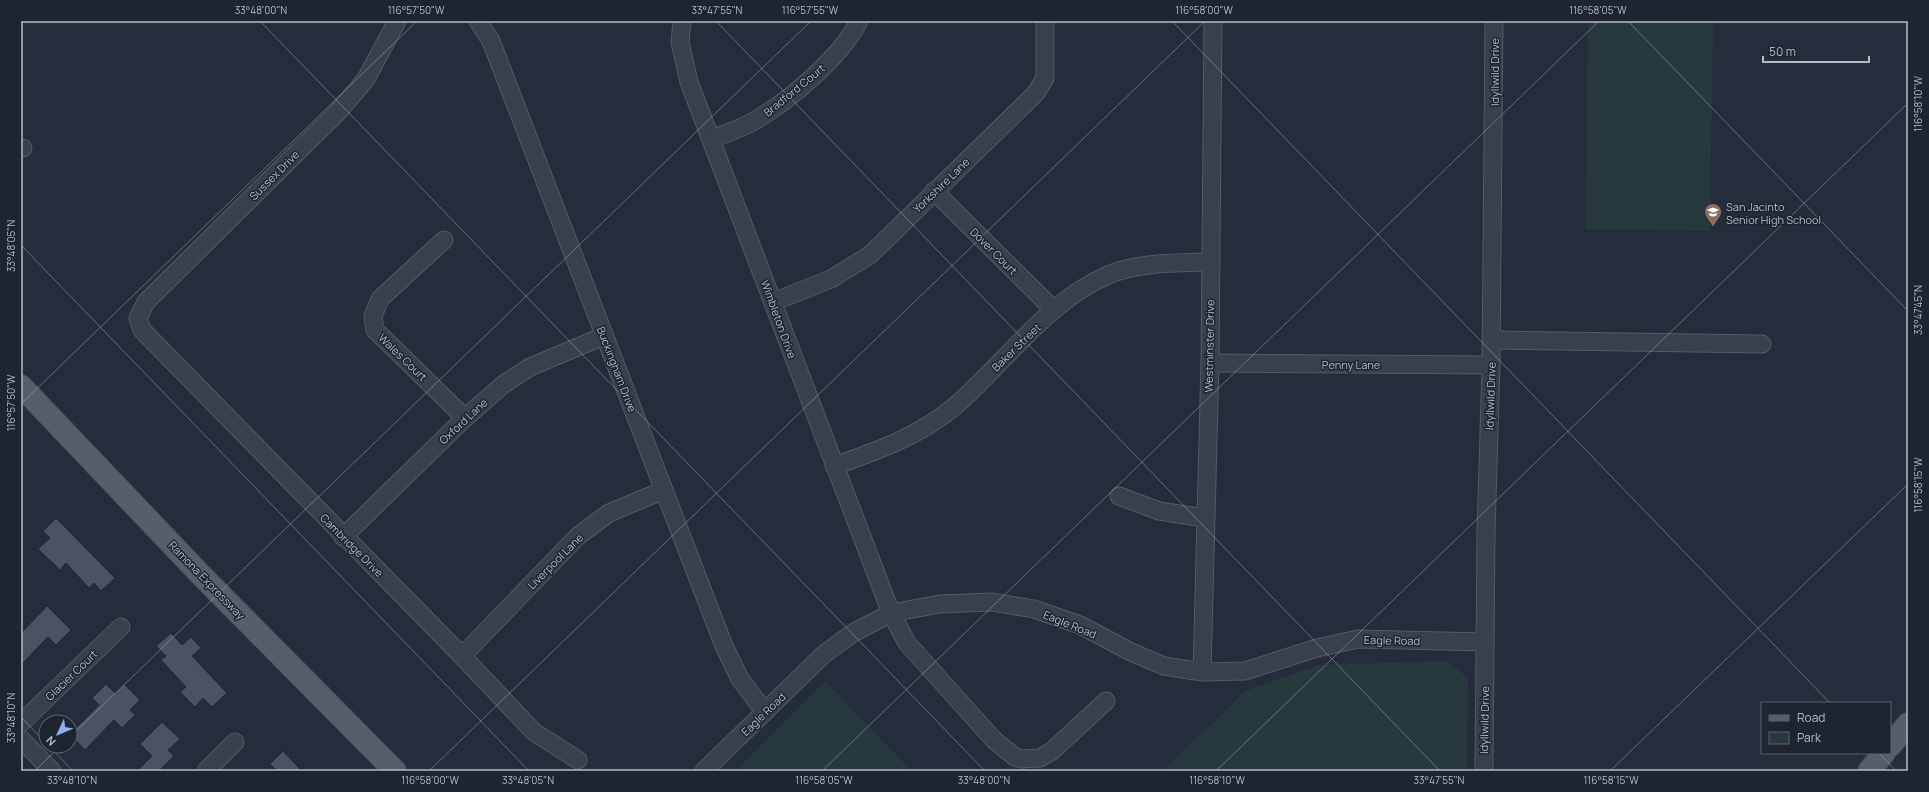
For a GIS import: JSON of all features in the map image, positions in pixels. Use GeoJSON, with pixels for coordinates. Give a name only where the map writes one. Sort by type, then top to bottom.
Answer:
{"type":"FeatureCollection","features":[{"type":"Feature","properties":{"kind":"main road","name":"Ramona Expressway"},"geometry":{"type":"LineString","coordinates":[[21,386],[200,574],[395,771]]}},
{"type":"Feature","properties":{"kind":"main road"},"geometry":{"type":"LineString","coordinates":[[1891,745],[1908,724]]}},
{"type":"Feature","properties":{"kind":"main road"},"geometry":{"type":"LineString","coordinates":[[1869,771],[1883,754]]}},
{"type":"Feature","properties":{"kind":"street","name":"Sussex Drive"},"geometry":{"type":"LineString","coordinates":[[138,318],[146,302],[338,112],[366,79],[397,21]]}},
{"type":"Feature","properties":{"kind":"street","name":"Buckingham Drive"},"geometry":{"type":"LineString","coordinates":[[478,21],[491,41],[724,646],[740,679],[765,712]]}},
{"type":"Feature","properties":{"kind":"street","name":"Wimbleton Drive"},"geometry":{"type":"LineString","coordinates":[[682,21],[680,42],[689,82],[712,139],[834,466],[891,613],[907,643],[994,740],[1015,757],[1022,759],[1040,758],[1052,751],[1106,701]]}},
{"type":"Feature","properties":{"kind":"street","name":"Bradford Court"},"geometry":{"type":"LineString","coordinates":[[712,139],[753,122],[781,103],[816,74],[852,36],[860,21]]}},
{"type":"Feature","properties":{"kind":"street","name":"Yorkshire Lane"},"geometry":{"type":"LineString","coordinates":[[773,302],[831,279],[870,255],[1036,93],[1045,78],[1045,21]]}},
{"type":"Feature","properties":{"kind":"street","name":"Westminster Drive"},"geometry":{"type":"LineString","coordinates":[[1202,672],[1210,363],[1213,21]]}},
{"type":"Feature","properties":{"kind":"street","name":"Idyllwild Drive"},"geometry":{"type":"LineString","coordinates":[[1484,771],[1486,533],[1492,340],[1494,21]]}},
{"type":"Feature","properties":{"kind":"street","name":"Dover Court"},"geometry":{"type":"LineString","coordinates":[[934,192],[1054,310]]}},
{"type":"Feature","properties":{"kind":"street","name":"Wales Court"},"geometry":{"type":"LineString","coordinates":[[444,240],[380,299],[373,316],[375,330],[465,418]]}},
{"type":"Feature","properties":{"kind":"street","name":"Baker Street"},"geometry":{"type":"LineString","coordinates":[[834,466],[887,447],[923,428],[948,410],[1054,310],[1079,290],[1110,274],[1152,264],[1210,262]]}},
{"type":"Feature","properties":{"kind":"street","name":"Cambridge Drive"},"geometry":{"type":"LineString","coordinates":[[138,318],[142,330],[343,537],[462,656],[534,732],[578,760]]}},
{"type":"Feature","properties":{"kind":"street","name":"Oxford Lane"},"geometry":{"type":"LineString","coordinates":[[343,537],[465,418],[504,384],[530,367],[604,336]]}},
{"type":"Feature","properties":{"kind":"street"},"geometry":{"type":"LineString","coordinates":[[1492,340],[1762,344]]}},
{"type":"Feature","properties":{"kind":"street","name":"Penny Lane"},"geometry":{"type":"LineString","coordinates":[[1210,363],[1491,365]]}},
{"type":"Feature","properties":{"kind":"street","name":"Liverpool Lane"},"geometry":{"type":"LineString","coordinates":[[462,656],[578,536],[609,513],[664,490]]}},
{"type":"Feature","properties":{"kind":"street"},"geometry":{"type":"LineString","coordinates":[[1119,496],[1158,511],[1205,518]]}},
{"type":"Feature","properties":{"kind":"street","name":"Eagle Road"},"geometry":{"type":"LineString","coordinates":[[704,771],[824,654],[852,633],[891,613],[940,604],[992,602],[1034,609],[1080,625],[1131,652],[1164,666],[1202,672],[1245,671],[1317,648],[1358,639],[1485,642]]}},
{"type":"Feature","properties":{"kind":"street","name":"Glacier Court"},"geometry":{"type":"LineString","coordinates":[[21,724],[121,627]]}},
{"type":"Feature","properties":{"kind":"street"},"geometry":{"type":"LineString","coordinates":[[21,739],[52,771]]}},
{"type":"Feature","properties":{"kind":"street"},"geometry":{"type":"LineString","coordinates":[[206,771],[235,742]]}},
{"type":"Feature","properties":{"kind":"green space"},"geometry":{"type":"Polygon","coordinates":[[[1588,21],[1713,21],[1710,231],[1585,229],[1588,21]]]}},
{"type":"Feature","properties":{"kind":"green space"},"geometry":{"type":"Polygon","coordinates":[[[1448,661],[1468,678],[1467,771],[1163,771],[1245,691],[1319,665],[1448,661]]]}},
{"type":"Feature","properties":{"kind":"green space"},"geometry":{"type":"Polygon","coordinates":[[[825,681],[912,771],[735,771],[825,681]]]}},
{"type":"Feature","properties":{"kind":"building"},"geometry":{"type":"Polygon","coordinates":[[[56,518],[115,578],[101,591],[94,583],[89,588],[66,563],[60,570],[38,549],[50,538],[43,531],[56,518]]]}},
{"type":"Feature","properties":{"kind":"building"},"geometry":{"type":"Polygon","coordinates":[[[47,606],[71,630],[56,645],[48,637],[21,665],[21,633],[47,606]]]}},
{"type":"Feature","properties":{"kind":"building"},"geometry":{"type":"Polygon","coordinates":[[[171,633],[182,645],[191,637],[201,648],[192,656],[227,693],[212,707],[203,698],[195,707],[180,692],[186,687],[161,660],[166,656],[156,646],[171,633]]]}},
{"type":"Feature","properties":{"kind":"building"},"geometry":{"type":"Polygon","coordinates":[[[106,684],[115,693],[124,684],[140,700],[130,710],[135,715],[122,728],[114,720],[85,750],[78,743],[78,726],[99,705],[92,698],[106,684]]]}},
{"type":"Feature","properties":{"kind":"building"},"geometry":{"type":"Polygon","coordinates":[[[162,722],[180,739],[168,750],[174,756],[159,771],[137,771],[152,756],[140,744],[162,722]]]}},
{"type":"Feature","properties":{"kind":"building"},"geometry":{"type":"Polygon","coordinates":[[[283,751],[302,771],[277,771],[270,764],[283,751]]]}},
{"type":"Feature","properties":{"kind":"place","name":"San Jacinto Senior High School"},"geometry":{"type":"Point","coordinates":[1713,227]}}]}
